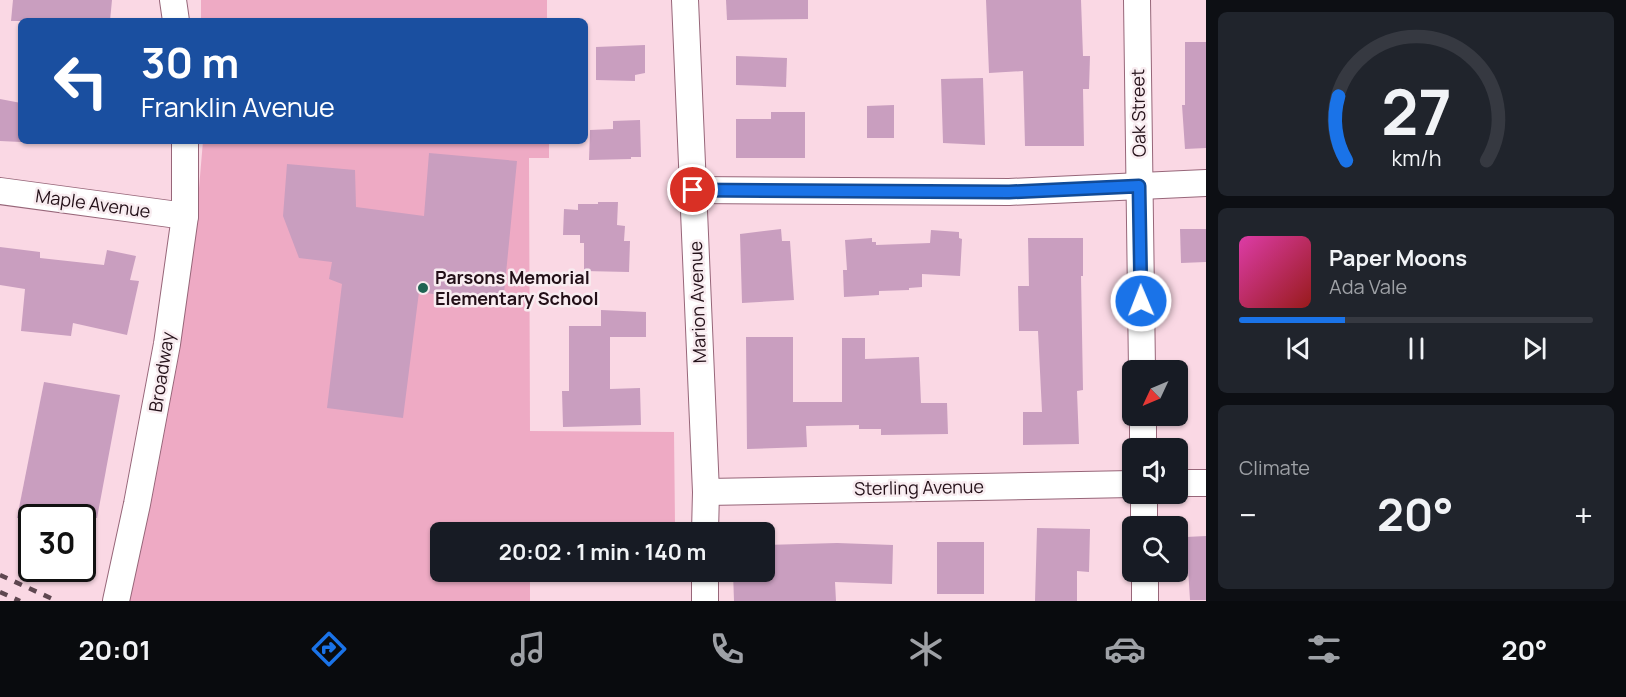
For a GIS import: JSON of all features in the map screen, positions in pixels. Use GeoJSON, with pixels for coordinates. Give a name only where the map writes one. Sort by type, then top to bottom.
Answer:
{"type":"FeatureCollection","features":[{"type":"Feature","properties":{"kind":"street"},"geometry":{"type":"LineString","coordinates":[[173,0],[176,18]]}},
{"type":"Feature","properties":{"kind":"street","name":"Marion Avenue"},"geometry":{"type":"LineString","coordinates":[[685,0],[706,492],[705,522]]}},
{"type":"Feature","properties":{"kind":"street","name":"Oak Street"},"geometry":{"type":"LineString","coordinates":[[1137,0],[1142,360]]}},
{"type":"Feature","properties":{"kind":"street","name":"Broadway"},"geometry":{"type":"LineString","coordinates":[[118,594],[155,414],[185,216],[185,144]]}},
{"type":"Feature","properties":{"kind":"street"},"geometry":{"type":"LineString","coordinates":[[693,190],[1009,192],[1206,183]]}},
{"type":"Feature","properties":{"kind":"street","name":"Maple Avenue"},"geometry":{"type":"LineString","coordinates":[[0,191],[185,216]]}},
{"type":"Feature","properties":{"kind":"street"},"geometry":{"type":"LineString","coordinates":[[1188,483],[1206,483]]}},
{"type":"Feature","properties":{"kind":"street","name":"Sterling Avenue"},"geometry":{"type":"LineString","coordinates":[[706,492],[1122,484]]}},
{"type":"Feature","properties":{"kind":"street"},"geometry":{"type":"LineString","coordinates":[[705,582],[705,601]]}},
{"type":"Feature","properties":{"kind":"street"},"geometry":{"type":"LineString","coordinates":[[1145,582],[1145,601]]}},
{"type":"Feature","properties":{"kind":"shaded area"},"geometry":{"type":"Polygon","coordinates":[[[201,0],[547,0],[547,18],[201,18],[201,0]]]}},
{"type":"Feature","properties":{"kind":"shaded area"},"geometry":{"type":"Polygon","coordinates":[[[203,144],[549,144],[549,158],[529,158],[530,431],[674,432],[675,522],[430,522],[430,582],[530,582],[530,601],[123,601],[194,247],[203,144]]]}},
{"type":"Feature","properties":{"kind":"building"},"geometry":{"type":"Polygon","coordinates":[[[13,0],[112,0],[110,18],[18,18],[18,21],[11,21],[13,0]]]}},
{"type":"Feature","properties":{"kind":"building"},"geometry":{"type":"Polygon","coordinates":[[[726,0],[808,0],[808,19],[727,20],[726,0]]]}},
{"type":"Feature","properties":{"kind":"building"},"geometry":{"type":"Polygon","coordinates":[[[986,0],[1081,0],[1083,56],[1090,56],[1089,89],[1083,89],[1084,146],[1025,146],[1023,71],[989,73],[986,0]]]}},
{"type":"Feature","properties":{"kind":"building"},"geometry":{"type":"Polygon","coordinates":[[[1185,42],[1206,42],[1206,148],[1185,149],[1182,105],[1185,105],[1185,42]]]}},
{"type":"Feature","properties":{"kind":"building"},"geometry":{"type":"Polygon","coordinates":[[[645,45],[645,73],[635,75],[635,81],[596,80],[596,47],[645,45]]]}},
{"type":"Feature","properties":{"kind":"building"},"geometry":{"type":"Polygon","coordinates":[[[736,56],[787,58],[786,87],[736,85],[736,56]]]}},
{"type":"Feature","properties":{"kind":"building"},"geometry":{"type":"Polygon","coordinates":[[[983,78],[985,145],[943,143],[941,79],[983,78]]]}},
{"type":"Feature","properties":{"kind":"building"},"geometry":{"type":"Polygon","coordinates":[[[0,99],[18,102],[18,142],[0,141],[0,99]]]}},
{"type":"Feature","properties":{"kind":"building"},"geometry":{"type":"Polygon","coordinates":[[[894,105],[894,138],[867,138],[867,106],[894,105]]]}},
{"type":"Feature","properties":{"kind":"building"},"geometry":{"type":"Polygon","coordinates":[[[771,112],[805,112],[805,158],[736,158],[736,119],[771,119],[771,112]]]}},
{"type":"Feature","properties":{"kind":"building"},"geometry":{"type":"Polygon","coordinates":[[[640,120],[641,157],[589,160],[590,130],[613,129],[613,121],[640,120]]]}},
{"type":"Feature","properties":{"kind":"building","name":"Parsons Memorial Elementary School"},"geometry":{"type":"Polygon","coordinates":[[[429,153],[517,161],[503,304],[419,292],[403,418],[327,408],[342,284],[329,279],[332,262],[299,258],[283,216],[287,164],[355,170],[356,207],[424,216],[429,153]]]}},
{"type":"Feature","properties":{"kind":"building"},"geometry":{"type":"Polygon","coordinates":[[[598,202],[618,202],[617,225],[625,226],[624,241],[630,241],[629,272],[584,271],[584,243],[580,243],[580,235],[563,235],[564,209],[578,210],[578,204],[598,204],[598,202]]]}},
{"type":"Feature","properties":{"kind":"building"},"geometry":{"type":"Polygon","coordinates":[[[781,229],[782,241],[790,241],[794,300],[742,303],[740,234],[781,229]]]}},
{"type":"Feature","properties":{"kind":"building"},"geometry":{"type":"Polygon","coordinates":[[[1180,229],[1206,229],[1206,262],[1181,263],[1180,229]]]}},
{"type":"Feature","properties":{"kind":"building"},"geometry":{"type":"Polygon","coordinates":[[[931,230],[959,232],[959,238],[962,239],[960,276],[922,274],[922,287],[879,291],[879,295],[844,297],[843,270],[847,270],[845,240],[872,238],[872,242],[876,242],[876,245],[930,243],[931,230]]]}},
{"type":"Feature","properties":{"kind":"building"},"geometry":{"type":"Polygon","coordinates":[[[1028,238],[1083,238],[1083,276],[1081,276],[1083,390],[1077,391],[1079,444],[1023,445],[1023,412],[1042,412],[1038,331],[1019,331],[1018,286],[1029,286],[1028,238]]]}},
{"type":"Feature","properties":{"kind":"building"},"geometry":{"type":"Polygon","coordinates":[[[0,247],[40,252],[40,258],[104,265],[107,250],[136,256],[130,280],[139,281],[127,335],[73,323],[71,336],[21,331],[25,289],[0,285],[0,247]]]}},
{"type":"Feature","properties":{"kind":"building"},"geometry":{"type":"Polygon","coordinates":[[[601,310],[646,312],[646,337],[610,337],[610,389],[640,388],[641,425],[563,427],[562,391],[569,391],[569,326],[601,326],[601,310]]]}},
{"type":"Feature","properties":{"kind":"building"},"geometry":{"type":"Polygon","coordinates":[[[746,337],[793,337],[793,402],[842,402],[842,338],[865,338],[865,359],[919,357],[921,403],[947,403],[948,434],[881,435],[881,429],[859,429],[859,425],[806,426],[807,447],[747,449],[746,337]]]}},
{"type":"Feature","properties":{"kind":"building"},"geometry":{"type":"Polygon","coordinates":[[[44,382],[120,395],[97,518],[96,504],[20,504],[44,382]]]}},
{"type":"Feature","properties":{"kind":"building"},"geometry":{"type":"Polygon","coordinates":[[[1037,528],[1090,529],[1089,572],[1077,571],[1077,601],[1035,601],[1037,528]]]}},
{"type":"Feature","properties":{"kind":"building"},"geometry":{"type":"Polygon","coordinates":[[[1206,536],[1206,600],[1190,600],[1188,537],[1206,536]]]}},
{"type":"Feature","properties":{"kind":"building"},"geometry":{"type":"Polygon","coordinates":[[[937,542],[984,542],[984,594],[937,594],[937,542]]]}},
{"type":"Feature","properties":{"kind":"building"},"geometry":{"type":"Polygon","coordinates":[[[837,543],[893,545],[892,584],[835,582],[836,601],[734,601],[733,582],[775,582],[775,545],[837,543]]]}},
{"type":"Feature","properties":{"kind":"railway"},"geometry":{"type":"LineString","coordinates":[[0,575],[57,601]]}},
{"type":"Feature","properties":{"kind":"railway"},"geometry":{"type":"LineString","coordinates":[[0,592],[20,601]]}},
{"type":"Feature","properties":{"kind":"place","name":"Parsons Memorial Elementary School"},"geometry":{"type":"Point","coordinates":[423,288]}},
{"type":"Feature","properties":{"kind":"route"},"geometry":{"type":"LineString","coordinates":[[693,190],[1009,192],[1139,186],[1141,301]]}}]}
